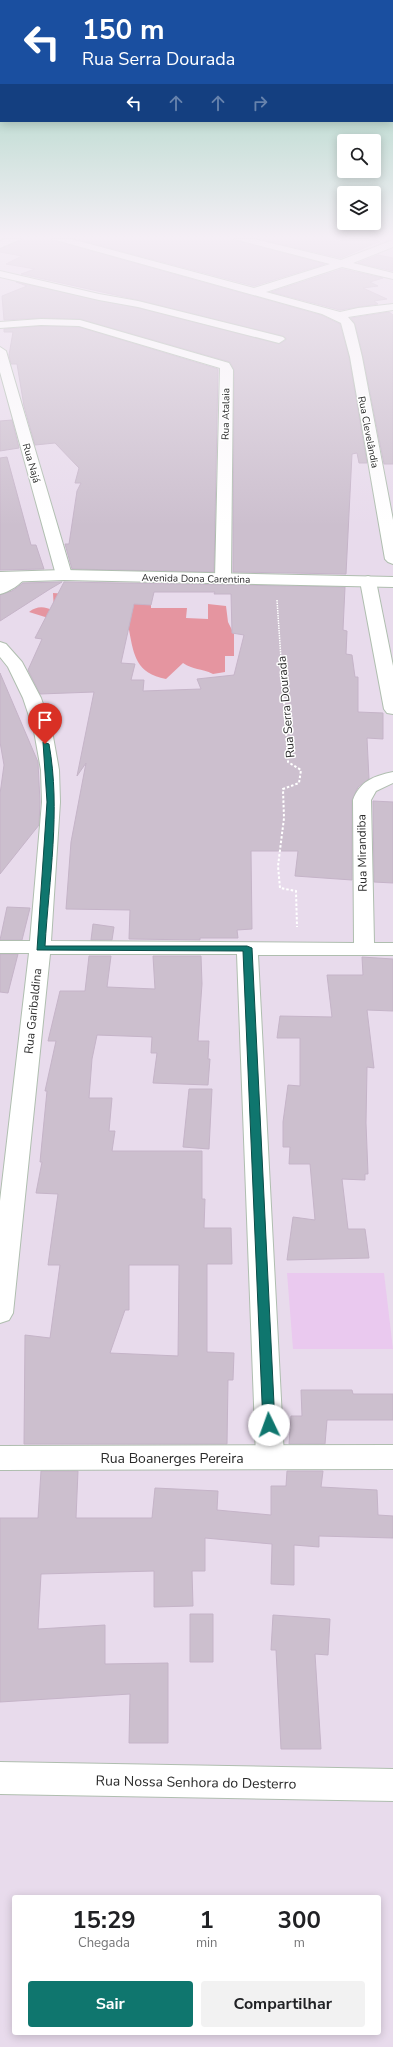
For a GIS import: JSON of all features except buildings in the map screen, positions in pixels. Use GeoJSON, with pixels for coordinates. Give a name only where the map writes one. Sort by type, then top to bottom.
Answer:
{"type":"FeatureCollection","features":[{"type":"Feature","properties":{"kind":"street","name":"Rua Atalaia"},"geometry":{"type":"LineString","coordinates":[[116,335],[220,363],[226,368],[223,578]]}},
{"type":"Feature","properties":{"kind":"street"},"geometry":{"type":"LineString","coordinates":[[261,335],[279,339]]}},
{"type":"Feature","properties":{"kind":"street","name":"Rua Clevelândia"},"geometry":{"type":"LineString","coordinates":[[350,335],[393,559]]}},
{"type":"Feature","properties":{"kind":"street","name":"Rua Najá"},"geometry":{"type":"LineString","coordinates":[[0,351],[64,576]]}},
{"type":"Feature","properties":{"kind":"street","name":"Avenida Dona Carentina"},"geometry":{"type":"LineString","coordinates":[[0,577],[64,576],[223,578],[393,582]]}},
{"type":"Feature","properties":{"kind":"street"},"geometry":{"type":"LineString","coordinates":[[0,589],[18,577]]}},
{"type":"Feature","properties":{"kind":"street"},"geometry":{"type":"LineString","coordinates":[[368,581],[393,709]]}},
{"type":"Feature","properties":{"kind":"street","name":"Rua Garibaldina"},"geometry":{"type":"LineString","coordinates":[[0,647],[16,666],[32,698],[43,731],[50,770],[51,802],[40,948],[0,1313]]}},
{"type":"Feature","properties":{"kind":"street","name":"Rua Mirandiba"},"geometry":{"type":"LineString","coordinates":[[364,949],[362,800],[367,788],[382,780],[393,777]]}},
{"type":"Feature","properties":{"kind":"street"},"geometry":{"type":"LineString","coordinates":[[0,947],[393,949]]}},
{"type":"Feature","properties":{"kind":"street"},"geometry":{"type":"LineString","coordinates":[[247,948],[270,1457]]}},
{"type":"Feature","properties":{"kind":"street","name":"Rua Boanerges Pereira"},"geometry":{"type":"LineString","coordinates":[[0,1458],[393,1457]]}},
{"type":"Feature","properties":{"kind":"street","name":"Rua Nossa Senhora do Desterro"},"geometry":{"type":"LineString","coordinates":[[0,1778],[393,1785]]}},
{"type":"Feature","properties":{"kind":"path","name":"Rua Serra Dourada"},"geometry":{"type":"LineString","coordinates":[[276,579],[288,762],[301,770],[299,783],[283,789],[284,818],[278,866],[280,888],[296,891],[297,948]]}},
{"type":"Feature","properties":{"kind":"shaded area"},"geometry":{"type":"Polygon","coordinates":[[[53,593],[82,595],[151,605],[151,608],[187,608],[186,618],[208,619],[208,604],[226,606],[228,622],[234,634],[234,656],[225,656],[225,672],[213,674],[190,667],[183,663],[166,679],[156,676],[142,668],[138,662],[129,630],[101,630],[58,621],[29,612],[41,607],[54,611],[53,593]]]}},
{"type":"Feature","properties":{"kind":"shaded area"},"geometry":{"type":"Polygon","coordinates":[[[287,1273],[384,1273],[393,1349],[293,1349],[287,1273]]]}},
{"type":"Feature","properties":{"kind":"route"},"geometry":{"type":"LineString","coordinates":[[45,744],[50,770],[51,802],[40,948],[247,948],[269,1425]]}}]}
